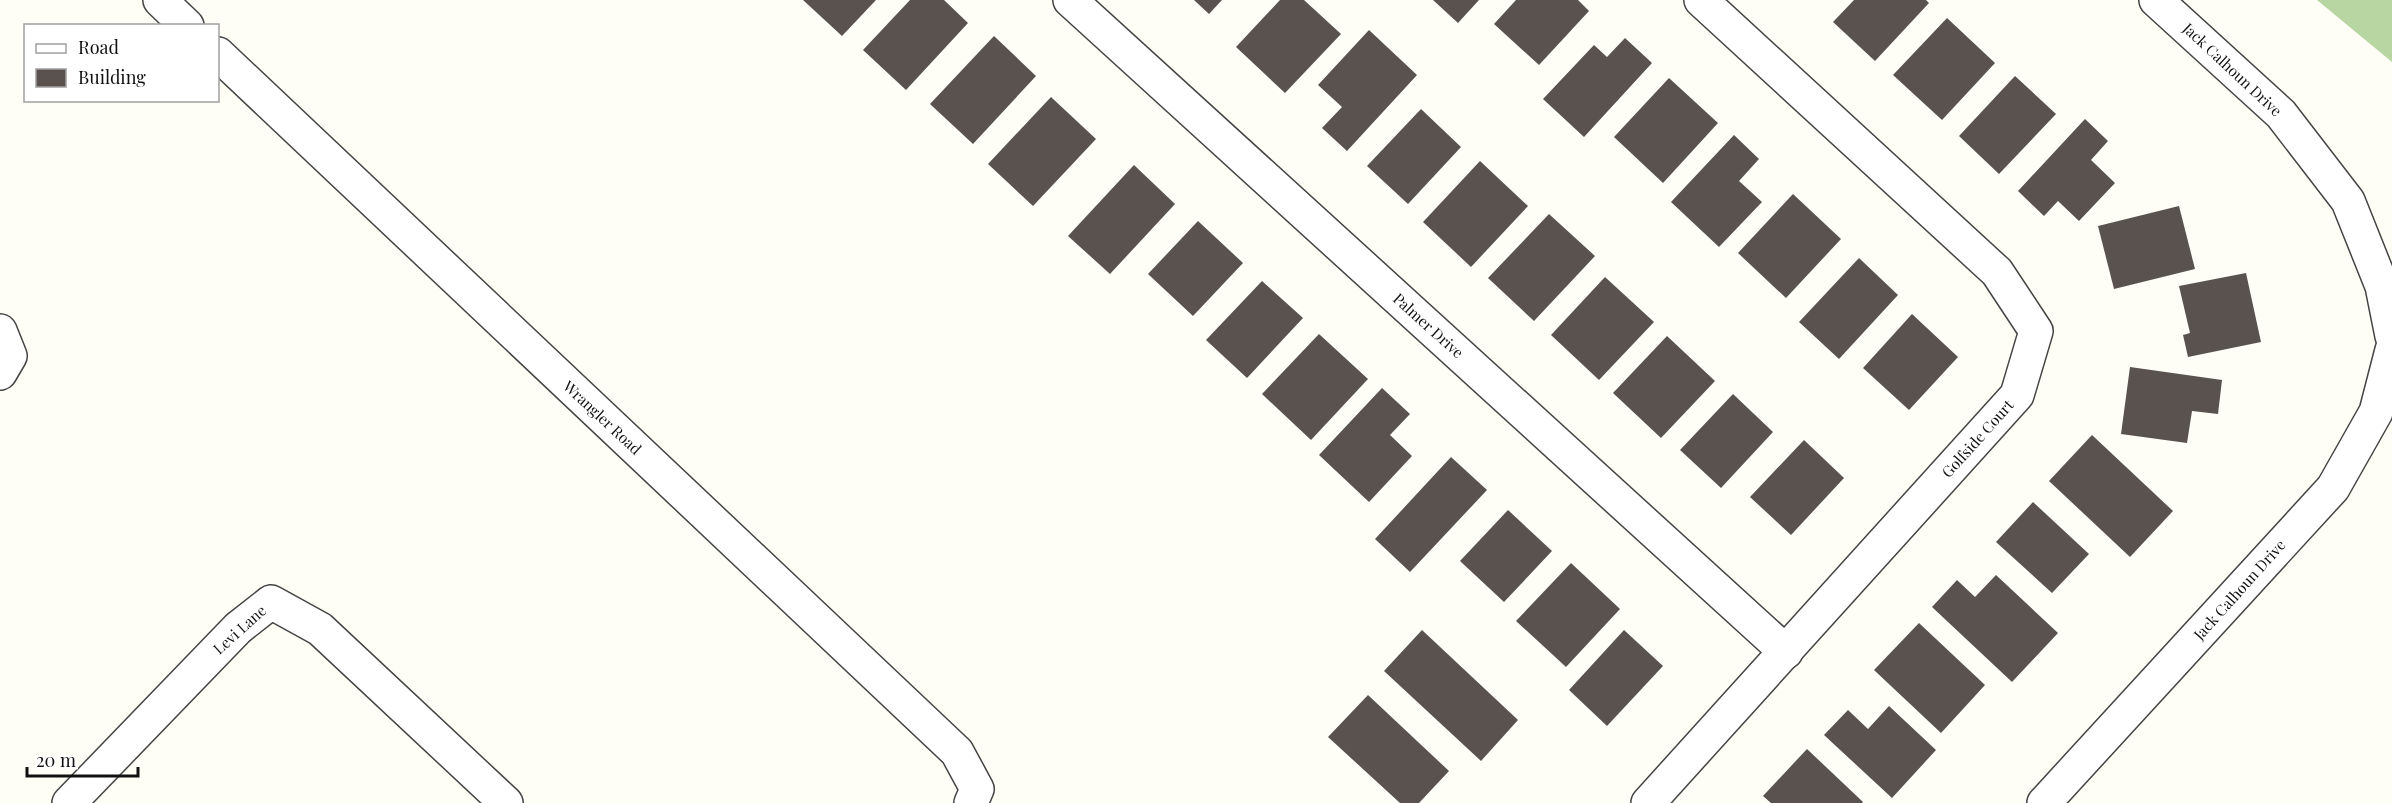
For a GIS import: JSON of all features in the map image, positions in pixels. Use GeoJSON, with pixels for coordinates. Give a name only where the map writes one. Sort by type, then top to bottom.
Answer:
{"type":"FeatureCollection","features":[{"type":"Feature","properties":{"kind":"street"},"geometry":{"type":"LineString","coordinates":[[160,0],[185,24]]}},
{"type":"Feature","properties":{"kind":"street","name":"Palmer Drive"},"geometry":{"type":"LineString","coordinates":[[1070,0],[1786,652]]}},
{"type":"Feature","properties":{"kind":"street","name":"Golfside Court"},"geometry":{"type":"LineString","coordinates":[[1648,803],[2017,395],[2036,331],[1997,272],[1701,0]]}},
{"type":"Feature","properties":{"kind":"street","name":"Jack Calhoun Drive"},"geometry":{"type":"LineString","coordinates":[[2156,0],[2281,114],[2348,201],[2382,286],[2392,336]]}},
{"type":"Feature","properties":{"kind":"street","name":"Wrangler Road"},"geometry":{"type":"LineString","coordinates":[[219,55],[957,752],[974,796]]}},
{"type":"Feature","properties":{"kind":"street"},"geometry":{"type":"LineString","coordinates":[[0,331],[10,356],[0,373]]}},
{"type":"Feature","properties":{"kind":"street","name":"Jack Calhoun Drive"},"geometry":{"type":"LineString","coordinates":[[2044,803],[2333,488],[2376,412],[2392,350]]}},
{"type":"Feature","properties":{"kind":"street","name":"Levi Lane"},"geometry":{"type":"LineString","coordinates":[[69,803],[238,628],[270,603],[320,629],[506,803]]}},
{"type":"Feature","properties":{"kind":"green space"},"geometry":{"type":"Polygon","coordinates":[[[2317,0],[2392,0],[2392,62],[2317,0]]]}},
{"type":"Feature","properties":{"kind":"building"},"geometry":{"type":"Polygon","coordinates":[[[803,0],[876,0],[842,36],[803,0]]]}},
{"type":"Feature","properties":{"kind":"building"},"geometry":{"type":"Polygon","coordinates":[[[910,0],[944,0],[968,23],[906,90],[863,50],[910,0]]]}},
{"type":"Feature","properties":{"kind":"building"},"geometry":{"type":"Polygon","coordinates":[[[1194,0],[1222,0],[1209,14],[1194,0]]]}},
{"type":"Feature","properties":{"kind":"building"},"geometry":{"type":"Polygon","coordinates":[[[1280,0],[1304,0],[1341,34],[1285,93],[1236,47],[1280,0]]]}},
{"type":"Feature","properties":{"kind":"building"},"geometry":{"type":"Polygon","coordinates":[[[1433,0],[1479,0],[1458,23],[1433,0]]]}},
{"type":"Feature","properties":{"kind":"building"},"geometry":{"type":"Polygon","coordinates":[[[1516,0],[1578,0],[1589,11],[1539,65],[1494,24],[1516,0]]]}},
{"type":"Feature","properties":{"kind":"building"},"geometry":{"type":"Polygon","coordinates":[[[1854,0],[1926,0],[1929,3],[1875,61],[1833,22],[1854,0]]]}},
{"type":"Feature","properties":{"kind":"building"},"geometry":{"type":"Polygon","coordinates":[[[1947,18],[1995,63],[1942,120],[1893,75],[1947,18]]]}},
{"type":"Feature","properties":{"kind":"building"},"geometry":{"type":"Polygon","coordinates":[[[1369,30],[1417,75],[1347,151],[1322,128],[1342,107],[1318,85],[1369,30]]]}},
{"type":"Feature","properties":{"kind":"building"},"geometry":{"type":"Polygon","coordinates":[[[994,36],[1036,76],[973,144],[930,104],[994,36]]]}},
{"type":"Feature","properties":{"kind":"building"},"geometry":{"type":"Polygon","coordinates":[[[1625,38],[1652,63],[1584,137],[1543,99],[1594,45],[1607,57],[1625,38]]]}},
{"type":"Feature","properties":{"kind":"building"},"geometry":{"type":"Polygon","coordinates":[[[2015,76],[2056,114],[1999,174],[1959,136],[2015,76]]]}},
{"type":"Feature","properties":{"kind":"building"},"geometry":{"type":"Polygon","coordinates":[[[1669,78],[1718,123],[1663,183],[1614,137],[1669,78]]]}},
{"type":"Feature","properties":{"kind":"building"},"geometry":{"type":"Polygon","coordinates":[[[1051,97],[1096,139],[1033,206],[988,164],[1051,97]]]}},
{"type":"Feature","properties":{"kind":"building"},"geometry":{"type":"Polygon","coordinates":[[[1421,109],[1461,147],[1408,204],[1367,166],[1421,109]]]}},
{"type":"Feature","properties":{"kind":"building"},"geometry":{"type":"Polygon","coordinates":[[[2085,119],[2108,141],[2091,160],[2115,183],[2079,221],[2058,201],[2044,216],[2018,191],[2085,119]]]}},
{"type":"Feature","properties":{"kind":"building"},"geometry":{"type":"Polygon","coordinates":[[[1734,135],[1759,159],[1739,181],[1762,202],[1719,247],[1671,202],[1734,135]]]}},
{"type":"Feature","properties":{"kind":"building"},"geometry":{"type":"Polygon","coordinates":[[[1480,161],[1528,206],[1471,267],[1423,222],[1480,161]]]}},
{"type":"Feature","properties":{"kind":"building"},"geometry":{"type":"Polygon","coordinates":[[[1134,165],[1175,204],[1110,274],[1068,236],[1134,165]]]}},
{"type":"Feature","properties":{"kind":"building"},"geometry":{"type":"Polygon","coordinates":[[[1793,194],[1841,239],[1786,298],[1738,253],[1793,194]]]}},
{"type":"Feature","properties":{"kind":"building"},"geometry":{"type":"Polygon","coordinates":[[[2179,206],[2195,269],[2114,289],[2098,226],[2179,206]]]}},
{"type":"Feature","properties":{"kind":"building"},"geometry":{"type":"Polygon","coordinates":[[[1549,214],[1595,256],[1534,321],[1488,278],[1549,214]]]}},
{"type":"Feature","properties":{"kind":"building"},"geometry":{"type":"Polygon","coordinates":[[[1198,221],[1243,263],[1193,316],[1148,274],[1198,221]]]}},
{"type":"Feature","properties":{"kind":"building"},"geometry":{"type":"Polygon","coordinates":[[[1859,258],[1898,295],[1839,359],[1799,322],[1859,258]]]}},
{"type":"Feature","properties":{"kind":"building"},"geometry":{"type":"Polygon","coordinates":[[[2246,273],[2261,342],[2188,357],[2183,335],[2190,333],[2179,286],[2246,273]]]}},
{"type":"Feature","properties":{"kind":"building"},"geometry":{"type":"Polygon","coordinates":[[[1605,277],[1654,322],[1599,380],[1551,335],[1605,277]]]}},
{"type":"Feature","properties":{"kind":"building"},"geometry":{"type":"Polygon","coordinates":[[[1262,281],[1303,318],[1247,378],[1206,340],[1262,281]]]}},
{"type":"Feature","properties":{"kind":"building"},"geometry":{"type":"Polygon","coordinates":[[[1912,314],[1958,357],[1909,410],[1863,368],[1912,314]]]}},
{"type":"Feature","properties":{"kind":"building"},"geometry":{"type":"Polygon","coordinates":[[[1319,334],[1368,379],[1311,440],[1262,394],[1319,334]]]}},
{"type":"Feature","properties":{"kind":"building"},"geometry":{"type":"Polygon","coordinates":[[[1667,336],[1715,381],[1661,438],[1613,393],[1667,336]]]}},
{"type":"Feature","properties":{"kind":"building"},"geometry":{"type":"Polygon","coordinates":[[[2130,367],[2222,380],[2218,414],[2192,411],[2187,443],[2121,434],[2130,367]]]}},
{"type":"Feature","properties":{"kind":"building"},"geometry":{"type":"Polygon","coordinates":[[[1382,388],[1410,414],[1390,435],[1412,456],[1369,502],[1319,455],[1382,388]]]}},
{"type":"Feature","properties":{"kind":"building"},"geometry":{"type":"Polygon","coordinates":[[[1733,394],[1773,432],[1721,488],[1680,450],[1733,394]]]}},
{"type":"Feature","properties":{"kind":"building"},"geometry":{"type":"Polygon","coordinates":[[[2092,435],[2173,511],[2130,557],[2049,481],[2092,435]]]}},
{"type":"Feature","properties":{"kind":"building"},"geometry":{"type":"Polygon","coordinates":[[[1804,440],[1844,478],[1791,535],[1750,497],[1804,440]]]}},
{"type":"Feature","properties":{"kind":"building"},"geometry":{"type":"Polygon","coordinates":[[[1451,457],[1487,490],[1410,572],[1375,539],[1451,457]]]}},
{"type":"Feature","properties":{"kind":"building"},"geometry":{"type":"Polygon","coordinates":[[[2033,502],[2089,554],[2052,593],[1996,542],[2033,502]]]}},
{"type":"Feature","properties":{"kind":"building"},"geometry":{"type":"Polygon","coordinates":[[[1508,510],[1552,551],[1504,602],[1460,561],[1508,510]]]}},
{"type":"Feature","properties":{"kind":"building"},"geometry":{"type":"Polygon","coordinates":[[[1571,563],[1620,609],[1566,667],[1516,621],[1571,563]]]}},
{"type":"Feature","properties":{"kind":"building"},"geometry":{"type":"Polygon","coordinates":[[[1996,575],[2058,633],[2012,682],[1932,607],[1957,580],[1975,597],[1996,575]]]}},
{"type":"Feature","properties":{"kind":"building"},"geometry":{"type":"Polygon","coordinates":[[[1919,623],[1985,685],[1941,733],[1874,670],[1919,623]]]}},
{"type":"Feature","properties":{"kind":"building"},"geometry":{"type":"Polygon","coordinates":[[[1422,630],[1518,720],[1481,761],[1384,671],[1422,630]]]}},
{"type":"Feature","properties":{"kind":"building"},"geometry":{"type":"Polygon","coordinates":[[[1624,630],[1663,666],[1607,726],[1569,690],[1624,630]]]}},
{"type":"Feature","properties":{"kind":"building"},"geometry":{"type":"Polygon","coordinates":[[[1368,695],[1449,771],[1419,803],[1400,803],[1328,737],[1368,695]]]}},
{"type":"Feature","properties":{"kind":"building"},"geometry":{"type":"Polygon","coordinates":[[[1889,706],[1936,750],[1892,798],[1824,735],[1848,710],[1868,729],[1889,706]]]}},
{"type":"Feature","properties":{"kind":"building"},"geometry":{"type":"Polygon","coordinates":[[[1807,749],[1863,802],[1771,803],[1763,796],[1807,749]]]}}]}
